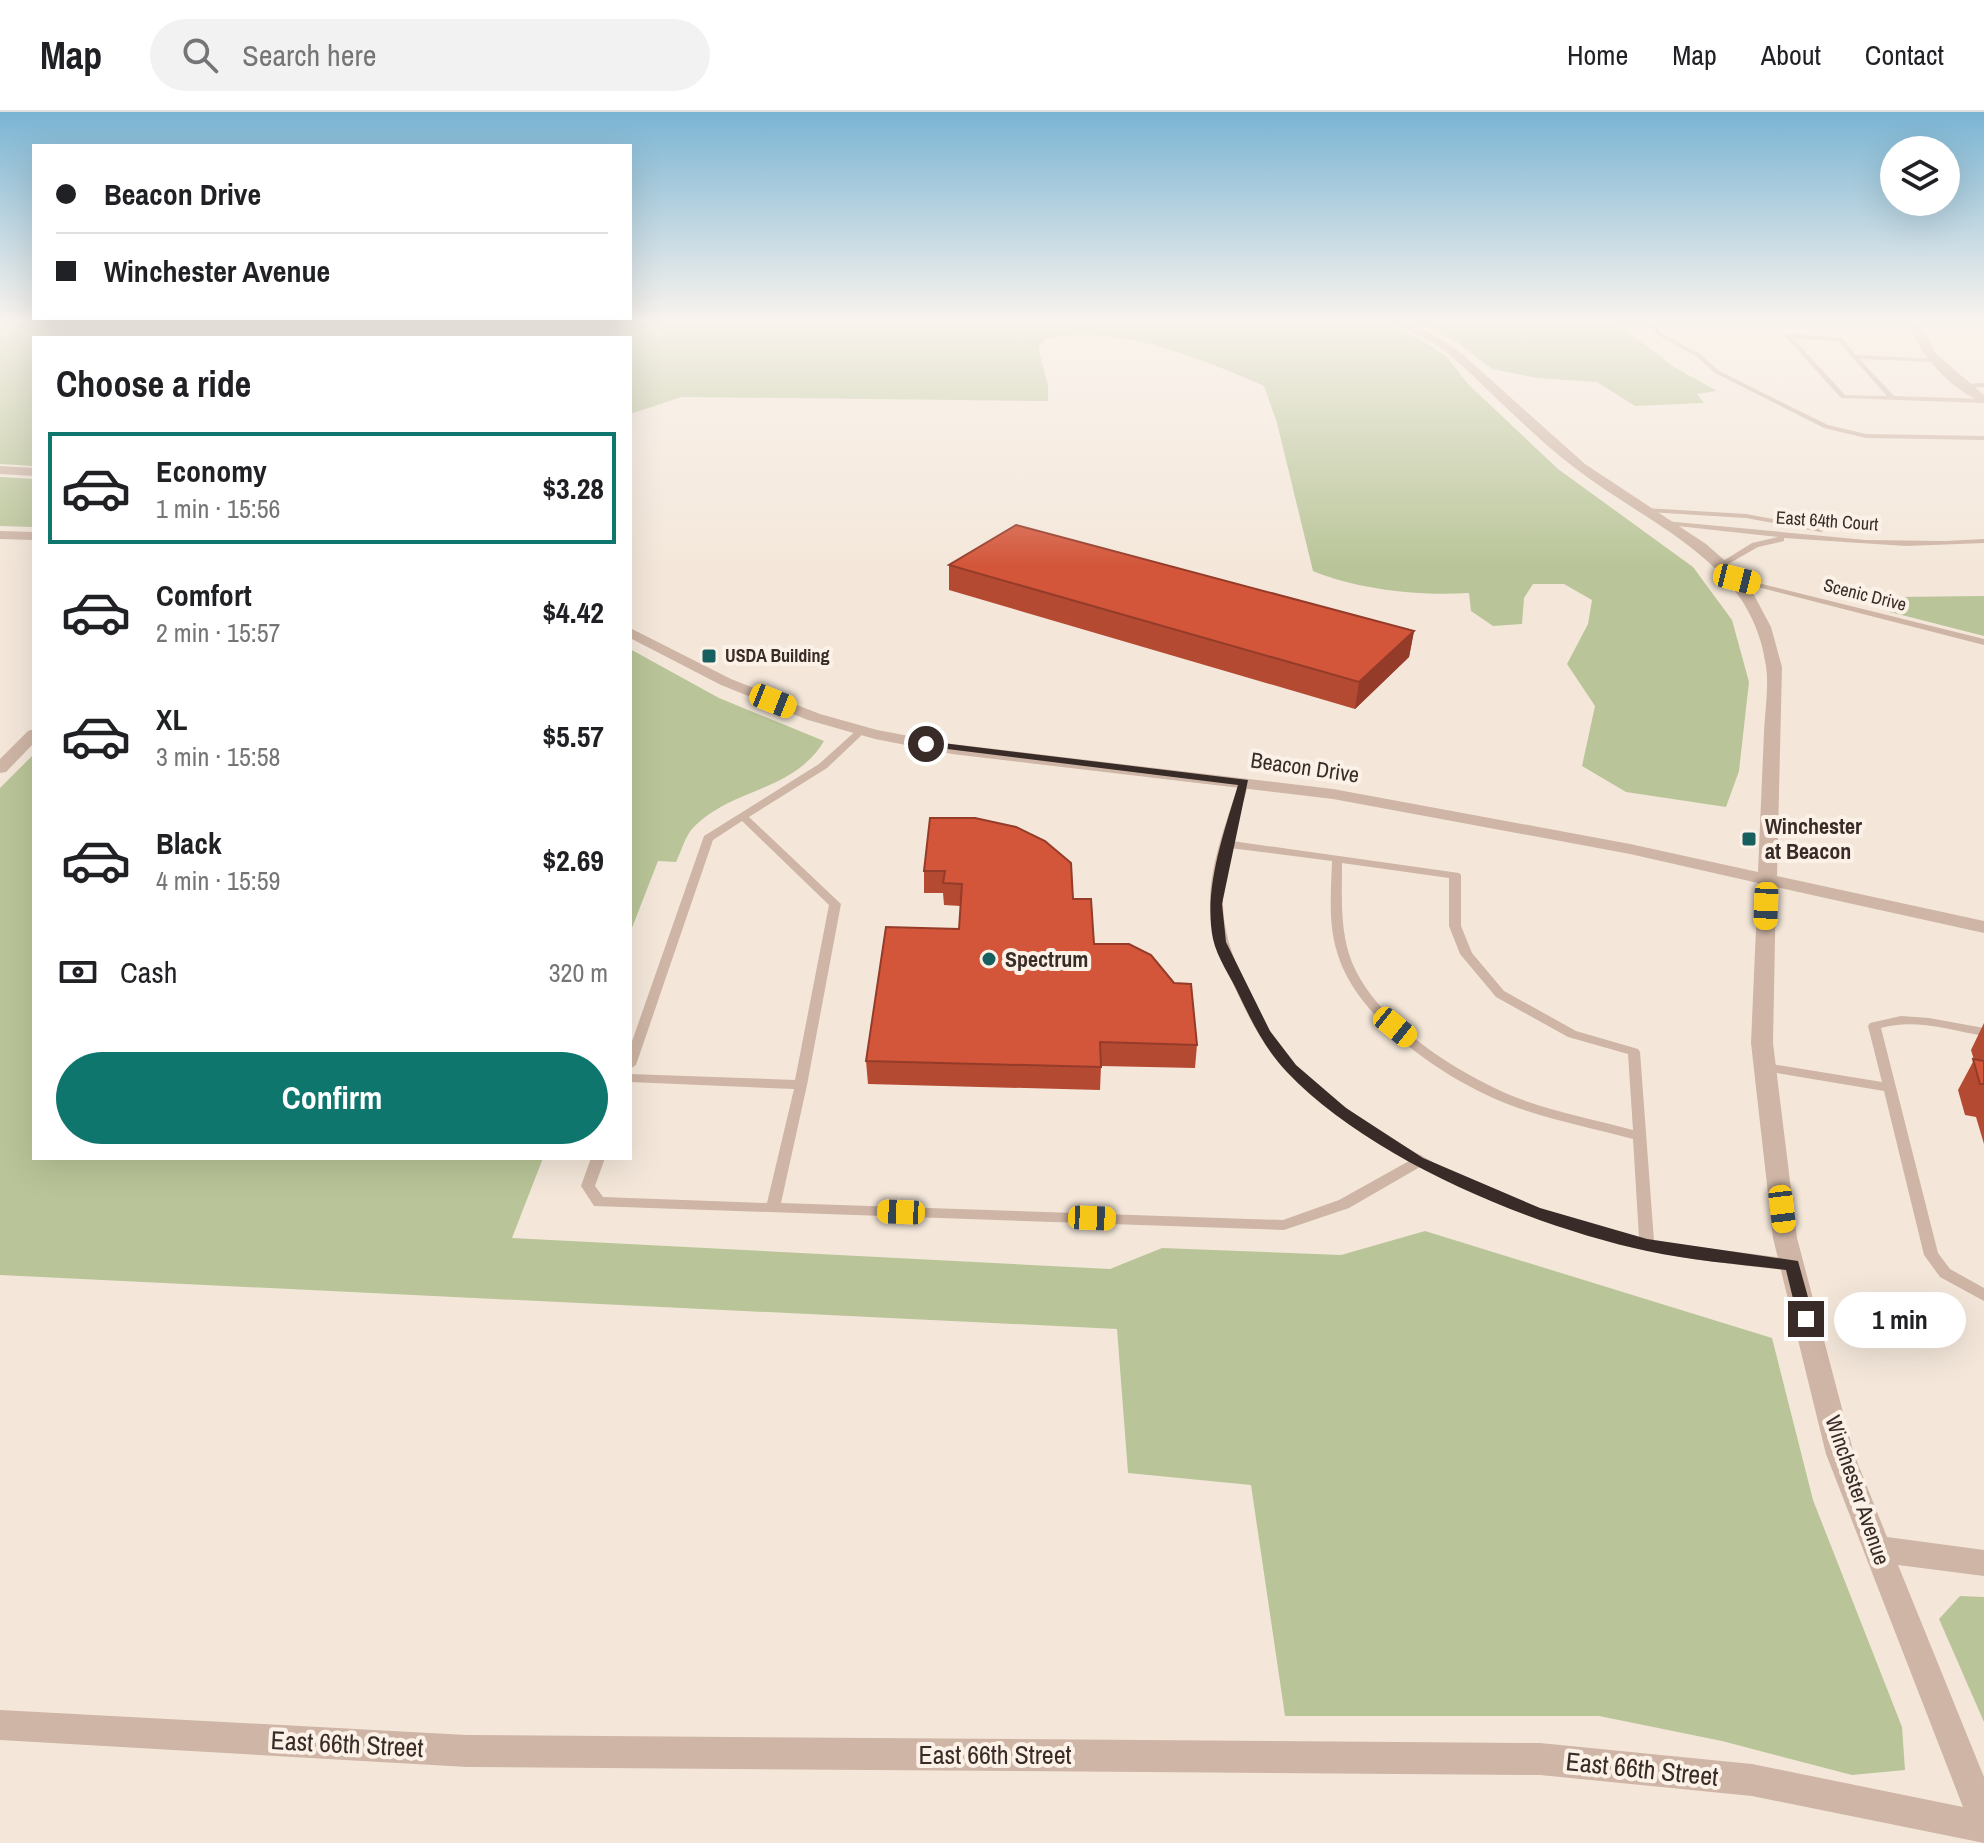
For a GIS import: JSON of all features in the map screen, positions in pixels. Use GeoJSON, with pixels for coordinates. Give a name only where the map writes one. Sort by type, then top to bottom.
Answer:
{"type":"FeatureCollection","features":[{"type":"Feature","properties":{"kind":"street","name":"Winchester Avenue"},"geometry":{"type":"LineString","coordinates":[[1511,404],[1580,466],[1668,523],[1723,565],[1737,579],[1769,635],[1774,667],[1762,1043],[1785,1238],[1840,1454],[1984,1818]]}},
{"type":"Feature","properties":{"kind":"street"},"geometry":{"type":"LineString","coordinates":[[0,470],[32,472]]}},
{"type":"Feature","properties":{"kind":"street"},"geometry":{"type":"LineString","coordinates":[[0,535],[32,536]]}},
{"type":"Feature","properties":{"kind":"street","name":"Beacon Drive"},"geometry":{"type":"LineString","coordinates":[[632,633],[726,682],[814,717],[862,730],[952,749],[1333,794],[1568,837],[1984,927]]}},
{"type":"Feature","properties":{"kind":"street"},"geometry":{"type":"LineString","coordinates":[[0,768],[32,736]]}},
{"type":"Feature","properties":{"kind":"street"},"geometry":{"type":"LineString","coordinates":[[1878,1549],[1984,1563]]}},
{"type":"Feature","properties":{"kind":"street","name":"East 66th Street"},"geometry":{"type":"LineString","coordinates":[[0,1725],[467,1751],[1540,1759],[1752,1780],[1984,1828]]}},
{"type":"Feature","properties":{"kind":"lane"},"geometry":{"type":"LineString","coordinates":[[1780,404],[1826,427],[1866,436],[1984,438]]}},
{"type":"Feature","properties":{"kind":"lane"},"geometry":{"type":"LineString","coordinates":[[1648,510],[1746,516],[1899,542]]}},
{"type":"Feature","properties":{"kind":"lane","name":"East 64th Court"},"geometry":{"type":"LineString","coordinates":[[1668,523],[1828,539],[1984,541]]}},
{"type":"Feature","properties":{"kind":"lane"},"geometry":{"type":"LineString","coordinates":[[1723,565],[1755,545],[1766,542],[1828,539]]}},
{"type":"Feature","properties":{"kind":"lane","name":"Scenic Drive"},"geometry":{"type":"LineString","coordinates":[[1737,579],[1984,642]]}},
{"type":"Feature","properties":{"kind":"lane"},"geometry":{"type":"LineString","coordinates":[[632,1059],[708,838],[823,766],[862,730]]}},
{"type":"Feature","properties":{"kind":"lane"},"geometry":{"type":"LineString","coordinates":[[1244,782],[1227,844],[1216,904],[1220,942],[1264,1032],[1291,1068],[1341,1111],[1418,1162],[1535,1212],[1647,1245],[1792,1265]]}},
{"type":"Feature","properties":{"kind":"lane"},"geometry":{"type":"LineString","coordinates":[[743,817],[835,904],[801,1085],[773,1208]]}},
{"type":"Feature","properties":{"kind":"lane"},"geometry":{"type":"LineString","coordinates":[[1227,844],[1455,875],[1455,926],[1466,954],[1500,994],[1572,1034],[1634,1052],[1647,1245]]}},
{"type":"Feature","properties":{"kind":"lane"},"geometry":{"type":"LineString","coordinates":[[1337,858],[1337,929],[1348,967],[1377,1012],[1431,1056],[1510,1100],[1639,1136]]}},
{"type":"Feature","properties":{"kind":"lane"},"geometry":{"type":"LineString","coordinates":[[1984,1032],[1912,1020],[1889,1020],[1874,1026],[1931,1255],[1945,1273],[1984,1295]]}},
{"type":"Feature","properties":{"kind":"lane"},"geometry":{"type":"LineString","coordinates":[[1765,1067],[1889,1088]]}},
{"type":"Feature","properties":{"kind":"lane"},"geometry":{"type":"LineString","coordinates":[[632,1078],[801,1085]]}},
{"type":"Feature","properties":{"kind":"lane"},"geometry":{"type":"LineString","coordinates":[[597,1160],[588,1186],[599,1202],[1284,1225],[1344,1204],[1418,1162]]}},
{"type":"Feature","properties":{"kind":"green space"},"geometry":{"type":"Polygon","coordinates":[[[0,404],[32,404],[32,466],[0,464],[0,404]]]}},
{"type":"Feature","properties":{"kind":"green space"},"geometry":{"type":"Polygon","coordinates":[[[632,404],[661,404],[632,413],[632,404]]]}},
{"type":"Feature","properties":{"kind":"green space"},"geometry":{"type":"Polygon","coordinates":[[[1270,404],[1489,404],[1558,469],[1693,567],[1732,620],[1749,682],[1739,771],[1726,807],[1626,792],[1582,766],[1595,706],[1567,664],[1588,624],[1592,600],[1564,584],[1533,584],[1524,598],[1522,624],[1493,626],[1471,611],[1469,593],[1431,594],[1390,590],[1350,583],[1313,571],[1270,404]]]}},
{"type":"Feature","properties":{"kind":"green space"},"geometry":{"type":"Polygon","coordinates":[[[1631,404],[1686,404],[1635,406],[1631,404]]]}},
{"type":"Feature","properties":{"kind":"green space"},"geometry":{"type":"Polygon","coordinates":[[[0,477],[32,479],[32,527],[0,526],[0,477]]]}},
{"type":"Feature","properties":{"kind":"green space"},"geometry":{"type":"Polygon","coordinates":[[[1984,596],[1984,636],[1890,612],[1894,597],[1984,596]]]}},
{"type":"Feature","properties":{"kind":"green space"},"geometry":{"type":"Polygon","coordinates":[[[632,650],[719,698],[824,741],[796,771],[708,815],[692,829],[676,862],[658,861],[632,928],[632,650]]]}},
{"type":"Feature","properties":{"kind":"green space"},"geometry":{"type":"Polygon","coordinates":[[[32,756],[32,1160],[542,1160],[512,1238],[1110,1269],[1162,1248],[1341,1255],[1425,1231],[1772,1338],[1813,1500],[1902,1727],[1905,1770],[1852,1775],[1722,1741],[1599,1716],[1285,1716],[1251,1485],[1128,1473],[1117,1329],[0,1275],[0,788],[32,756]]]}},
{"type":"Feature","properties":{"kind":"green space"},"geometry":{"type":"Polygon","coordinates":[[[1960,1596],[1984,1597],[1984,1722],[1939,1619],[1960,1596]]]}},
{"type":"Feature","properties":{"kind":"building"},"geometry":{"type":"Polygon","coordinates":[[[1016,525],[1414,631],[1359,682],[949,565],[1016,525]]]}},
{"type":"Feature","properties":{"kind":"building","name":"Spectrum"},"geometry":{"type":"Polygon","coordinates":[[[930,818],[975,818],[1016,827],[1045,841],[1071,863],[1073,899],[1091,899],[1094,944],[1129,944],[1151,955],[1174,983],[1191,984],[1197,1045],[1100,1042],[1101,1067],[866,1061],[886,927],[959,929],[962,884],[943,883],[945,871],[924,871],[930,818]]]}},
{"type":"Feature","properties":{"kind":"building"},"geometry":{"type":"Polygon","coordinates":[[[1973,1059],[1984,1061],[1984,1084],[1980,1084],[1973,1059]]]}},
{"type":"Feature","properties":{"kind":"place","name":"USDA Building"},"geometry":{"type":"Point","coordinates":[709,656]}},
{"type":"Feature","properties":{"kind":"place","name":"Winchester at Beacon"},"geometry":{"type":"Point","coordinates":[1749,839]}},
{"type":"Feature","properties":{"kind":"place","name":"Spectrum"},"geometry":{"type":"Point","coordinates":[989,959]}},
{"type":"Feature","properties":{"kind":"route"},"geometry":{"type":"LineString","coordinates":[[926,744],[1244,782],[1227,844],[1216,904],[1220,942],[1264,1032],[1291,1068],[1341,1111],[1418,1162],[1535,1212],[1647,1245],[1792,1265],[1806,1319]]}}]}
